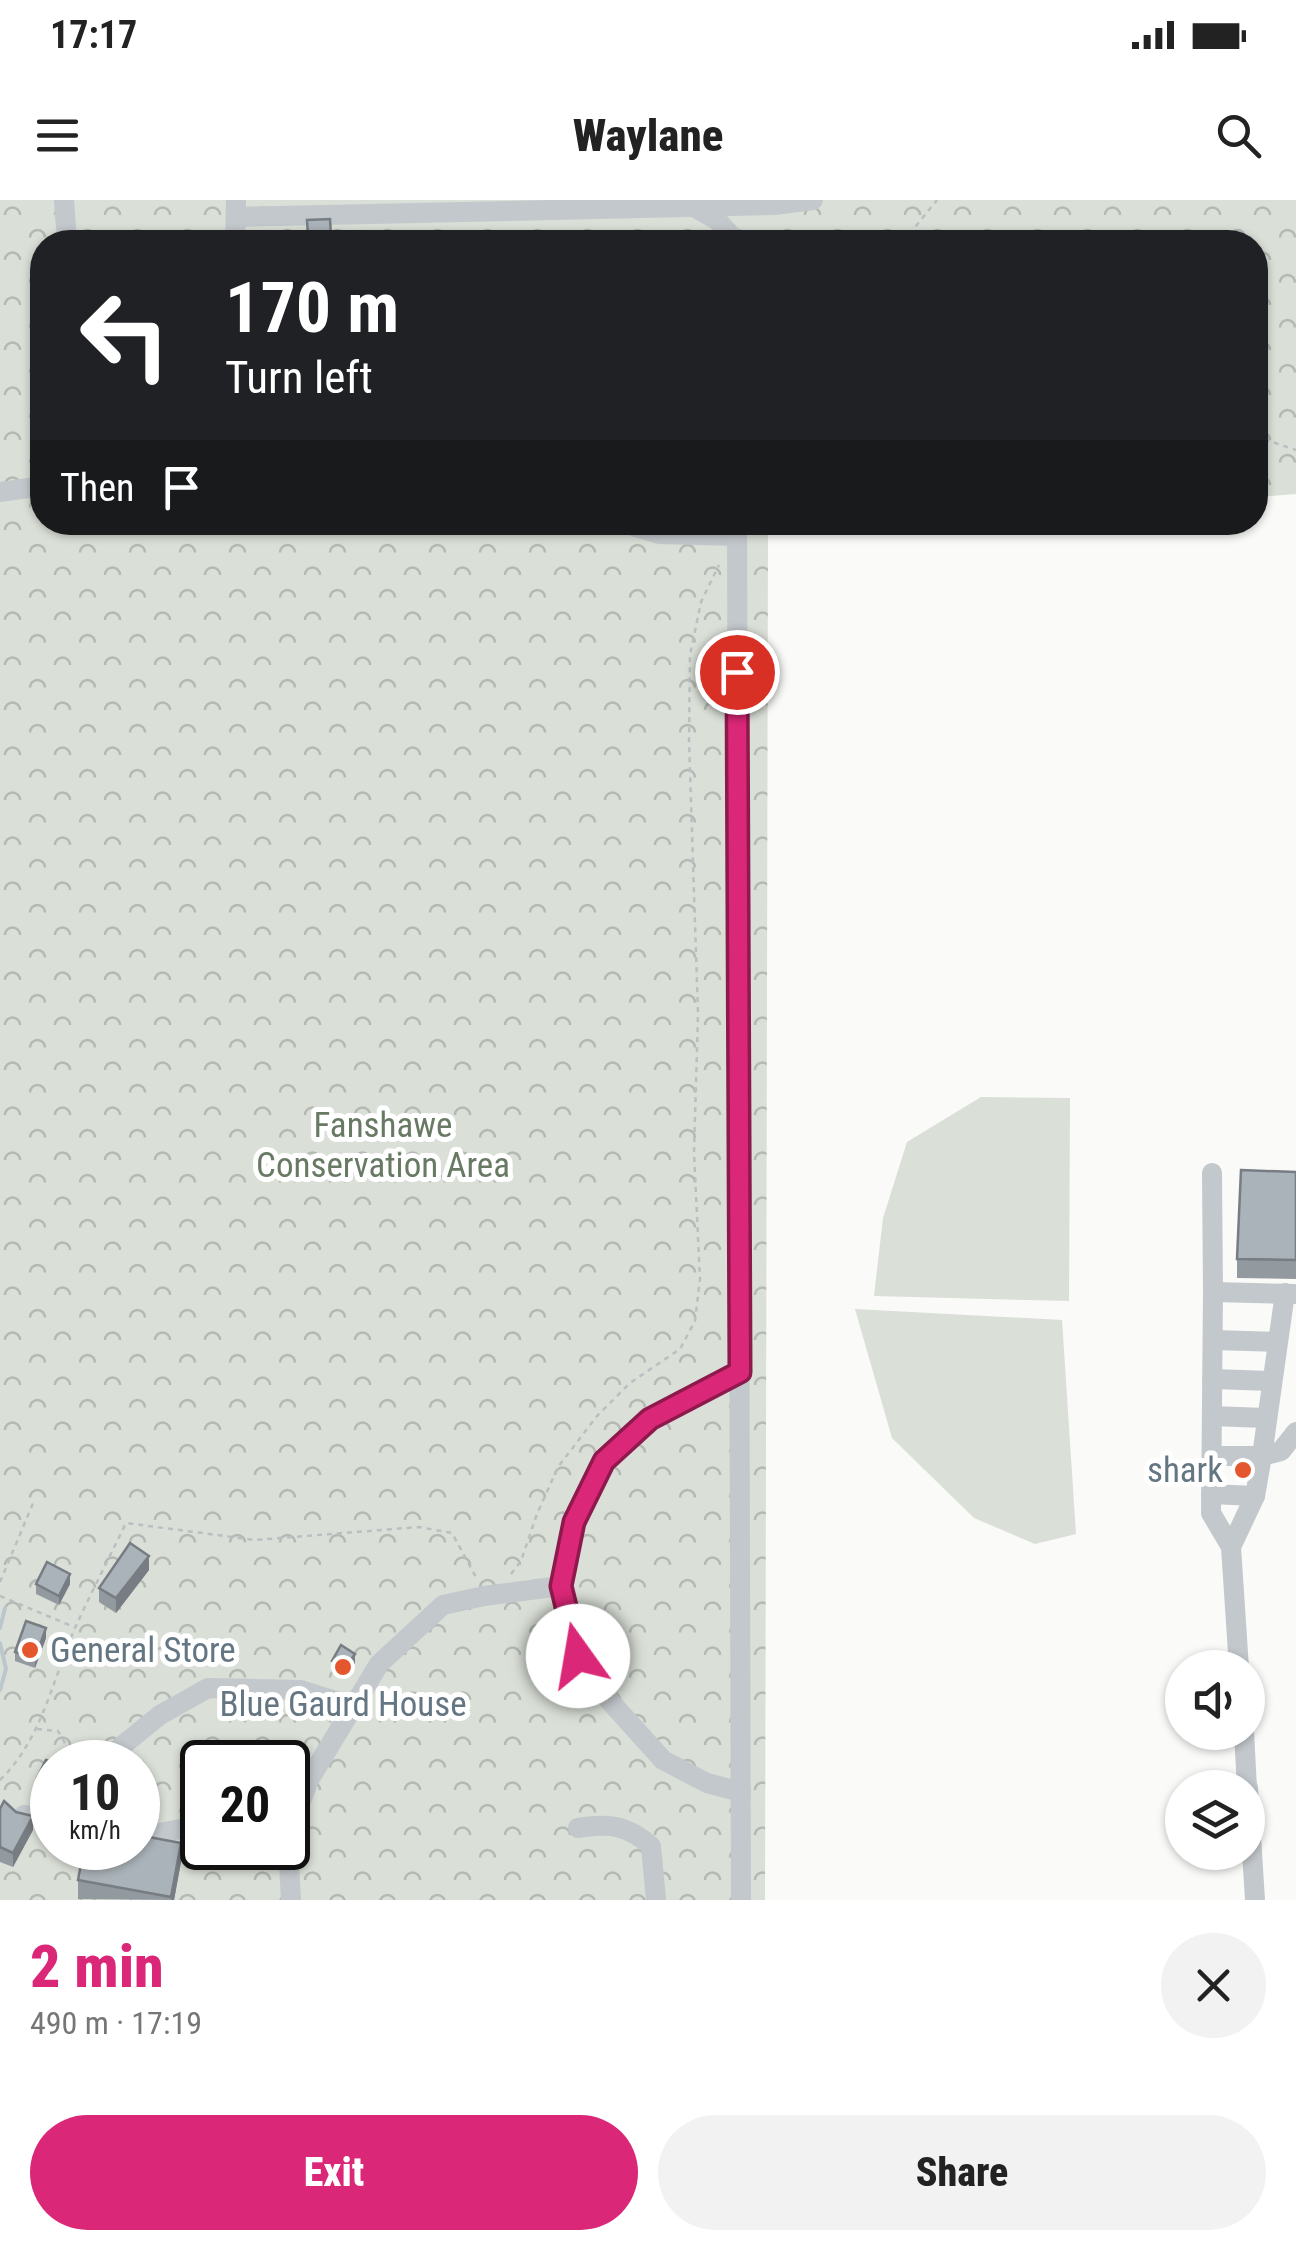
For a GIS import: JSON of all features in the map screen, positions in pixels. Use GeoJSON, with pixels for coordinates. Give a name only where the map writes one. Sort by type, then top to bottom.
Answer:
{"type":"FeatureCollection","features":[{"type":"Feature","properties":{"kind":"street"},"geometry":{"type":"LineString","coordinates":[[64,200],[65,230]]}},
{"type":"Feature","properties":{"kind":"street"},"geometry":{"type":"LineString","coordinates":[[236,209],[774,205],[814,200]]}},
{"type":"Feature","properties":{"kind":"street"},"geometry":{"type":"LineString","coordinates":[[690,206],[717,220],[726,230]]}},
{"type":"Feature","properties":{"kind":"street"},"geometry":{"type":"LineString","coordinates":[[0,492],[30,488]]}},
{"type":"Feature","properties":{"kind":"street"},"geometry":{"type":"LineString","coordinates":[[737,535],[741,1900]]}},
{"type":"Feature","properties":{"kind":"street"},"geometry":{"type":"LineString","coordinates":[[1212,1174],[1211,1512],[1231,1546],[1238,1650]]}},
{"type":"Feature","properties":{"kind":"street"},"geometry":{"type":"LineString","coordinates":[[1213,1292],[1290,1294],[1277,1342],[1256,1496],[1231,1546]]}},
{"type":"Feature","properties":{"kind":"street"},"geometry":{"type":"LineString","coordinates":[[1213,1340],[1277,1342]]}},
{"type":"Feature","properties":{"kind":"street"},"geometry":{"type":"LineString","coordinates":[[740,1372],[650,1419],[604,1461],[574,1522],[561,1586],[578,1656],[608,1698],[663,1760],[707,1782],[741,1792]]}},
{"type":"Feature","properties":{"kind":"street"},"geometry":{"type":"LineString","coordinates":[[1212,1380],[1271,1382]]}},
{"type":"Feature","properties":{"kind":"street"},"geometry":{"type":"LineString","coordinates":[[1212,1416],[1265,1418]]}},
{"type":"Feature","properties":{"kind":"street"},"geometry":{"type":"LineString","coordinates":[[1212,1456],[1281,1452],[1296,1432]]}},
{"type":"Feature","properties":{"kind":"street"},"geometry":{"type":"LineString","coordinates":[[1211,1494],[1256,1496]]}},
{"type":"Feature","properties":{"kind":"street"},"geometry":{"type":"LineString","coordinates":[[310,1778],[378,1664],[443,1605],[561,1586]]}},
{"type":"Feature","properties":{"kind":"street"},"geometry":{"type":"LineString","coordinates":[[130,1740],[160,1716],[208,1688],[301,1690],[352,1706]]}},
{"type":"Feature","properties":{"kind":"street"},"geometry":{"type":"LineString","coordinates":[[24,1815],[30,1816]]}},
{"type":"Feature","properties":{"kind":"street"},"geometry":{"type":"LineString","coordinates":[[578,1828],[609,1823],[634,1831],[651,1846],[656,1900]]}},
{"type":"Feature","properties":{"kind":"street"},"geometry":{"type":"LineString","coordinates":[[290,1870],[292,1900]]}},
{"type":"Feature","properties":{"kind":"street"},"geometry":{"type":"LineString","coordinates":[[1253,1870],[1255,1900]]}},
{"type":"Feature","properties":{"kind":"path"},"geometry":{"type":"LineString","coordinates":[[913,230],[937,200]]}},
{"type":"Feature","properties":{"kind":"path"},"geometry":{"type":"LineString","coordinates":[[1268,440],[1296,450]]}},
{"type":"Feature","properties":{"kind":"path"},"geometry":{"type":"LineString","coordinates":[[510,1575],[520,1561],[558,1468],[597,1416],[630,1384],[680,1348],[695,1321],[700,1279],[694,1153],[698,1014],[690,654],[701,602],[720,562]]}},
{"type":"Feature","properties":{"kind":"path"},"geometry":{"type":"LineString","coordinates":[[0,1582],[34,1501]]}},
{"type":"Feature","properties":{"kind":"path"},"geometry":{"type":"LineString","coordinates":[[0,1780],[14,1766],[35,1729],[76,1628],[126,1524],[255,1540],[419,1528],[452,1533],[484,1596]]}},
{"type":"Feature","properties":{"kind":"path"},"geometry":{"type":"LineString","coordinates":[[0,1596],[76,1628]]}},
{"type":"Feature","properties":{"kind":"path"},"geometry":{"type":"LineString","coordinates":[[35,1729],[58,1731],[63,1740]]}},
{"type":"Feature","properties":{"kind":"green space","name":"Fanshawe Conservation Area"},"geometry":{"type":"Polygon","coordinates":[[[0,200],[1296,200],[1296,494],[1268,496],[1268,230],[30,230],[30,535],[768,535],[765,1900],[0,1900],[0,200]]]}},
{"type":"Feature","properties":{"kind":"green space"},"geometry":{"type":"Polygon","coordinates":[[[981,1097],[1070,1098],[1069,1301],[874,1296],[883,1218],[907,1142],[981,1097]]]}},
{"type":"Feature","properties":{"kind":"green space"},"geometry":{"type":"Polygon","coordinates":[[[855,1309],[1062,1320],[1076,1534],[1035,1544],[974,1518],[892,1438],[855,1309]]]}},
{"type":"Feature","properties":{"kind":"building"},"geometry":{"type":"Polygon","coordinates":[[[330,219],[331,230],[308,230],[307,220],[330,219]]]}},
{"type":"Feature","properties":{"kind":"building"},"geometry":{"type":"Polygon","coordinates":[[[1241,1170],[1296,1172],[1296,1260],[1237,1259],[1241,1170]]]}},
{"type":"Feature","properties":{"kind":"building"},"geometry":{"type":"Polygon","coordinates":[[[130,1543],[149,1556],[116,1598],[99,1588],[130,1543]]]}},
{"type":"Feature","properties":{"kind":"building"},"geometry":{"type":"Polygon","coordinates":[[[47,1562],[70,1574],[59,1596],[36,1584],[47,1562]]]}},
{"type":"Feature","properties":{"kind":"building","name":"General Store"},"geometry":{"type":"Polygon","coordinates":[[[26,1621],[46,1628],[35,1659],[15,1652],[26,1621]]]}},
{"type":"Feature","properties":{"kind":"building"},"geometry":{"type":"Polygon","coordinates":[[[341,1645],[355,1654],[346,1667],[332,1661],[341,1645]]]}},
{"type":"Feature","properties":{"kind":"building"},"geometry":{"type":"Polygon","coordinates":[[[4,1801],[16,1812],[30,1815],[13,1853],[0,1847],[0,1809],[4,1801]]]}},
{"type":"Feature","properties":{"kind":"building"},"geometry":{"type":"Polygon","coordinates":[[[160,1839],[180,1843],[171,1897],[78,1880],[80,1870],[160,1870],[160,1839]]]}},
{"type":"Feature","properties":{"kind":"waterway"},"geometry":{"type":"LineString","coordinates":[[0,1628],[5,1608]]}},
{"type":"Feature","properties":{"kind":"waterway"},"geometry":{"type":"LineString","coordinates":[[0,1643],[6,1669],[0,1690]]}},
{"type":"Feature","properties":{"kind":"place","name":"shark"},"geometry":{"type":"Point","coordinates":[1243,1470]}},
{"type":"Feature","properties":{"kind":"place","name":"General Store"},"geometry":{"type":"Point","coordinates":[30,1650]}},
{"type":"Feature","properties":{"kind":"place","name":"Blue Gaurd House"},"geometry":{"type":"Point","coordinates":[343,1667]}},
{"type":"Feature","properties":{"kind":"route"},"geometry":{"type":"LineString","coordinates":[[578,1656],[561,1586],[574,1522],[604,1461],[650,1419],[740,1372],[737,672]]}}]}
